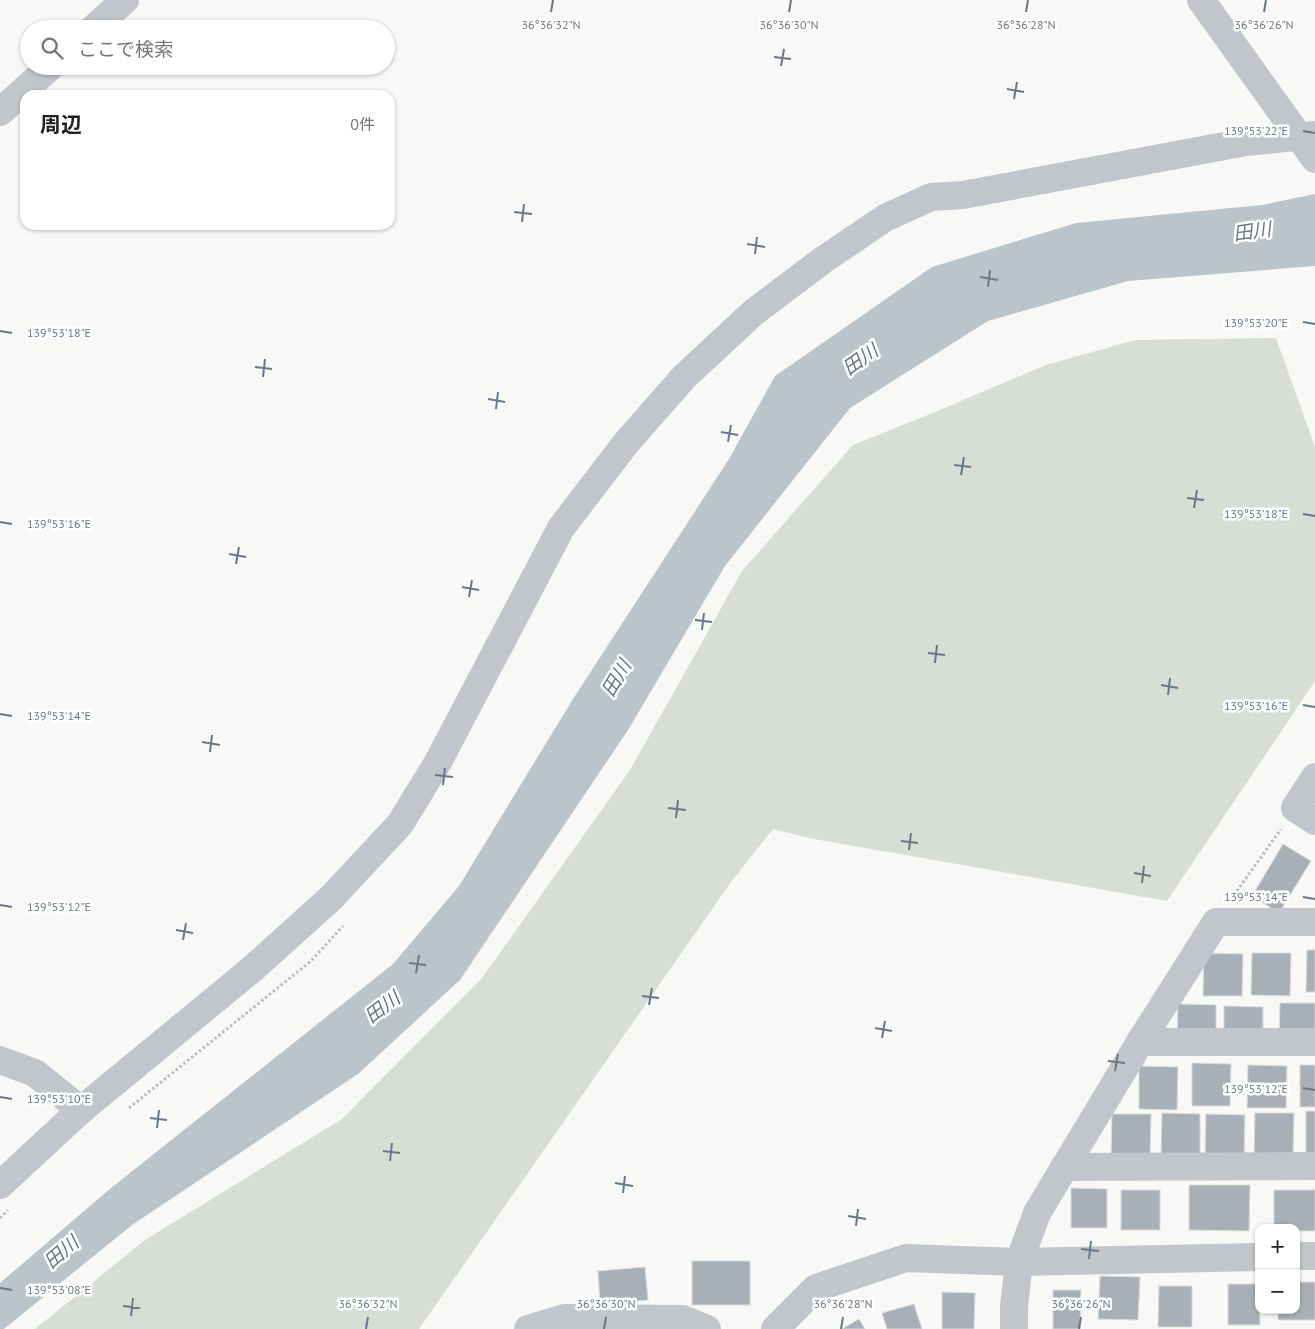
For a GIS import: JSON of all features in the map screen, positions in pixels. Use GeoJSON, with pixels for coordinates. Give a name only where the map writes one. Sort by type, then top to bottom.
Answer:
{"type":"FeatureCollection","features":[{"type":"Feature","properties":{"kind":"street"},"geometry":{"type":"LineString","coordinates":[[103,20],[125,0]]}},
{"type":"Feature","properties":{"kind":"street"},"geometry":{"type":"LineString","coordinates":[[1201,0],[1309,144]]}},
{"type":"Feature","properties":{"kind":"street"},"geometry":{"type":"LineString","coordinates":[[24,90],[41,75]]}},
{"type":"Feature","properties":{"kind":"street"},"geometry":{"type":"LineString","coordinates":[[0,112],[20,94]]}},
{"type":"Feature","properties":{"kind":"street"},"geometry":{"type":"LineString","coordinates":[[0,1185],[82,1110],[251,970],[331,898],[400,824],[438,762],[561,528],[626,443],[684,377],[754,312],[823,260],[884,218],[931,197],[963,195],[1246,142],[1309,144]]}},
{"type":"Feature","properties":{"kind":"street"},"geometry":{"type":"LineString","coordinates":[[1305,814],[1315,777]]}},
{"type":"Feature","properties":{"kind":"street"},"geometry":{"type":"LineString","coordinates":[[1014,1329],[1014,1307],[1019,1262],[1037,1213],[1140,1042],[1216,922],[1315,922]]}},
{"type":"Feature","properties":{"kind":"street"},"geometry":{"type":"LineString","coordinates":[[1140,1042],[1315,1042]]}},
{"type":"Feature","properties":{"kind":"street"},"geometry":{"type":"LineString","coordinates":[[0,1060],[35,1073],[82,1110]]}},
{"type":"Feature","properties":{"kind":"street"},"geometry":{"type":"LineString","coordinates":[[1064,1167],[1315,1166]]}},
{"type":"Feature","properties":{"kind":"street"},"geometry":{"type":"LineString","coordinates":[[1300,1256],[1315,1256]]}},
{"type":"Feature","properties":{"kind":"street"},"geometry":{"type":"LineString","coordinates":[[775,1329],[816,1288],[906,1258],[1019,1262],[1255,1257]]}},
{"type":"Feature","properties":{"kind":"street"},"geometry":{"type":"LineString","coordinates":[[528,1329],[565,1318],[653,1324],[683,1319],[707,1329]]}},
{"type":"Feature","properties":{"kind":"path"},"geometry":{"type":"LineString","coordinates":[[1216,922],[1305,814]]}},
{"type":"Feature","properties":{"kind":"shaded area"},"geometry":{"type":"Polygon","coordinates":[[[1276,338],[1315,447],[1315,681],[1167,901],[814,839],[773,829],[731,882],[419,1329],[35,1329],[145,1240],[342,1119],[482,978],[630,770],[742,571],[853,445],[1046,365],[1135,340],[1276,338]]]}},
{"type":"Feature","properties":{"kind":"water","name":"田川"},"geometry":{"type":"Polygon","coordinates":[[[1315,194],[1315,266],[1128,281],[988,321],[850,408],[725,566],[628,730],[460,980],[358,1074],[132,1225],[4,1329],[0,1329],[0,1283],[111,1188],[393,964],[459,886],[573,699],[729,459],[775,376],[932,267],[1076,223],[1262,205],[1315,194]]]}},
{"type":"Feature","properties":{"kind":"building"},"geometry":{"type":"Polygon","coordinates":[[[1283,844],[1311,861],[1279,913],[1252,896],[1283,844]]]}},
{"type":"Feature","properties":{"kind":"building"},"geometry":{"type":"Polygon","coordinates":[[[1307,950],[1315,950],[1315,992],[1306,992],[1307,950]]]}},
{"type":"Feature","properties":{"kind":"building"},"geometry":{"type":"Polygon","coordinates":[[[1204,953],[1243,954],[1242,996],[1203,996],[1204,953]]]}},
{"type":"Feature","properties":{"kind":"building"},"geometry":{"type":"Polygon","coordinates":[[[1252,953],[1291,953],[1290,996],[1251,995],[1252,953]]]}},
{"type":"Feature","properties":{"kind":"building"},"geometry":{"type":"Polygon","coordinates":[[[1280,1003],[1315,1003],[1315,1046],[1279,1045],[1280,1003]]]}},
{"type":"Feature","properties":{"kind":"building"},"geometry":{"type":"Polygon","coordinates":[[[1178,1004],[1216,1005],[1216,1047],[1177,1047],[1178,1004]]]}},
{"type":"Feature","properties":{"kind":"building"},"geometry":{"type":"Polygon","coordinates":[[[1224,1006],[1263,1007],[1263,1049],[1224,1049],[1224,1006]]]}},
{"type":"Feature","properties":{"kind":"building"},"geometry":{"type":"Polygon","coordinates":[[[1192,1063],[1231,1064],[1230,1106],[1192,1106],[1192,1063]]]}},
{"type":"Feature","properties":{"kind":"building"},"geometry":{"type":"Polygon","coordinates":[[[1248,1065],[1287,1066],[1286,1108],[1247,1108],[1248,1065]]]}},
{"type":"Feature","properties":{"kind":"building"},"geometry":{"type":"Polygon","coordinates":[[[1300,1065],[1315,1065],[1315,1107],[1300,1107],[1300,1065]]]}},
{"type":"Feature","properties":{"kind":"building"},"geometry":{"type":"Polygon","coordinates":[[[1139,1066],[1178,1067],[1177,1110],[1139,1109],[1139,1066]]]}},
{"type":"Feature","properties":{"kind":"building"},"geometry":{"type":"Polygon","coordinates":[[[1306,1111],[1315,1111],[1315,1154],[1306,1154],[1306,1111]]]}},
{"type":"Feature","properties":{"kind":"building"},"geometry":{"type":"Polygon","coordinates":[[[1162,1113],[1200,1114],[1200,1156],[1161,1156],[1162,1113]]]}},
{"type":"Feature","properties":{"kind":"building"},"geometry":{"type":"Polygon","coordinates":[[[1255,1113],[1294,1113],[1293,1156],[1254,1155],[1255,1113]]]}},
{"type":"Feature","properties":{"kind":"building"},"geometry":{"type":"Polygon","coordinates":[[[1112,1114],[1151,1114],[1150,1157],[1111,1156],[1112,1114]]]}},
{"type":"Feature","properties":{"kind":"building"},"geometry":{"type":"Polygon","coordinates":[[[1206,1114],[1245,1115],[1244,1157],[1205,1157],[1206,1114]]]}},
{"type":"Feature","properties":{"kind":"building"},"geometry":{"type":"Polygon","coordinates":[[[1189,1185],[1250,1185],[1249,1231],[1189,1230],[1189,1185]]]}},
{"type":"Feature","properties":{"kind":"building"},"geometry":{"type":"Polygon","coordinates":[[[1071,1188],[1107,1189],[1107,1228],[1071,1228],[1071,1188]]]}},
{"type":"Feature","properties":{"kind":"building"},"geometry":{"type":"Polygon","coordinates":[[[1121,1190],[1160,1190],[1160,1230],[1121,1230],[1121,1190]]]}},
{"type":"Feature","properties":{"kind":"building"},"geometry":{"type":"Polygon","coordinates":[[[1274,1190],[1315,1190],[1315,1231],[1300,1231],[1300,1224],[1274,1224],[1274,1190]]]}},
{"type":"Feature","properties":{"kind":"building"},"geometry":{"type":"Polygon","coordinates":[[[692,1261],[750,1261],[750,1305],[692,1305],[692,1261]]]}},
{"type":"Feature","properties":{"kind":"building"},"geometry":{"type":"Polygon","coordinates":[[[645,1267],[648,1300],[600,1304],[598,1271],[645,1267]]]}},
{"type":"Feature","properties":{"kind":"building"},"geometry":{"type":"Polygon","coordinates":[[[1100,1276],[1140,1277],[1138,1320],[1098,1319],[1100,1276]]]}},
{"type":"Feature","properties":{"kind":"building"},"geometry":{"type":"Polygon","coordinates":[[[1300,1282],[1315,1282],[1315,1320],[1278,1320],[1278,1314],[1300,1314],[1300,1282]]]}},
{"type":"Feature","properties":{"kind":"building"},"geometry":{"type":"Polygon","coordinates":[[[1228,1284],[1255,1284],[1255,1314],[1260,1314],[1260,1325],[1228,1325],[1228,1284]]]}},
{"type":"Feature","properties":{"kind":"building"},"geometry":{"type":"Polygon","coordinates":[[[1159,1286],[1192,1286],[1192,1327],[1158,1327],[1159,1286]]]}},
{"type":"Feature","properties":{"kind":"building"},"geometry":{"type":"Polygon","coordinates":[[[1053,1290],[1081,1290],[1080,1329],[1053,1329],[1053,1290]]]}},
{"type":"Feature","properties":{"kind":"building"},"geometry":{"type":"Polygon","coordinates":[[[942,1292],[975,1293],[974,1329],[942,1329],[942,1292]]]}},
{"type":"Feature","properties":{"kind":"building"},"geometry":{"type":"Polygon","coordinates":[[[914,1304],[922,1329],[887,1329],[882,1313],[914,1304]]]}},
{"type":"Feature","properties":{"kind":"building"},"geometry":{"type":"Polygon","coordinates":[[[859,1319],[865,1329],[842,1329],[859,1319]]]}}]}
